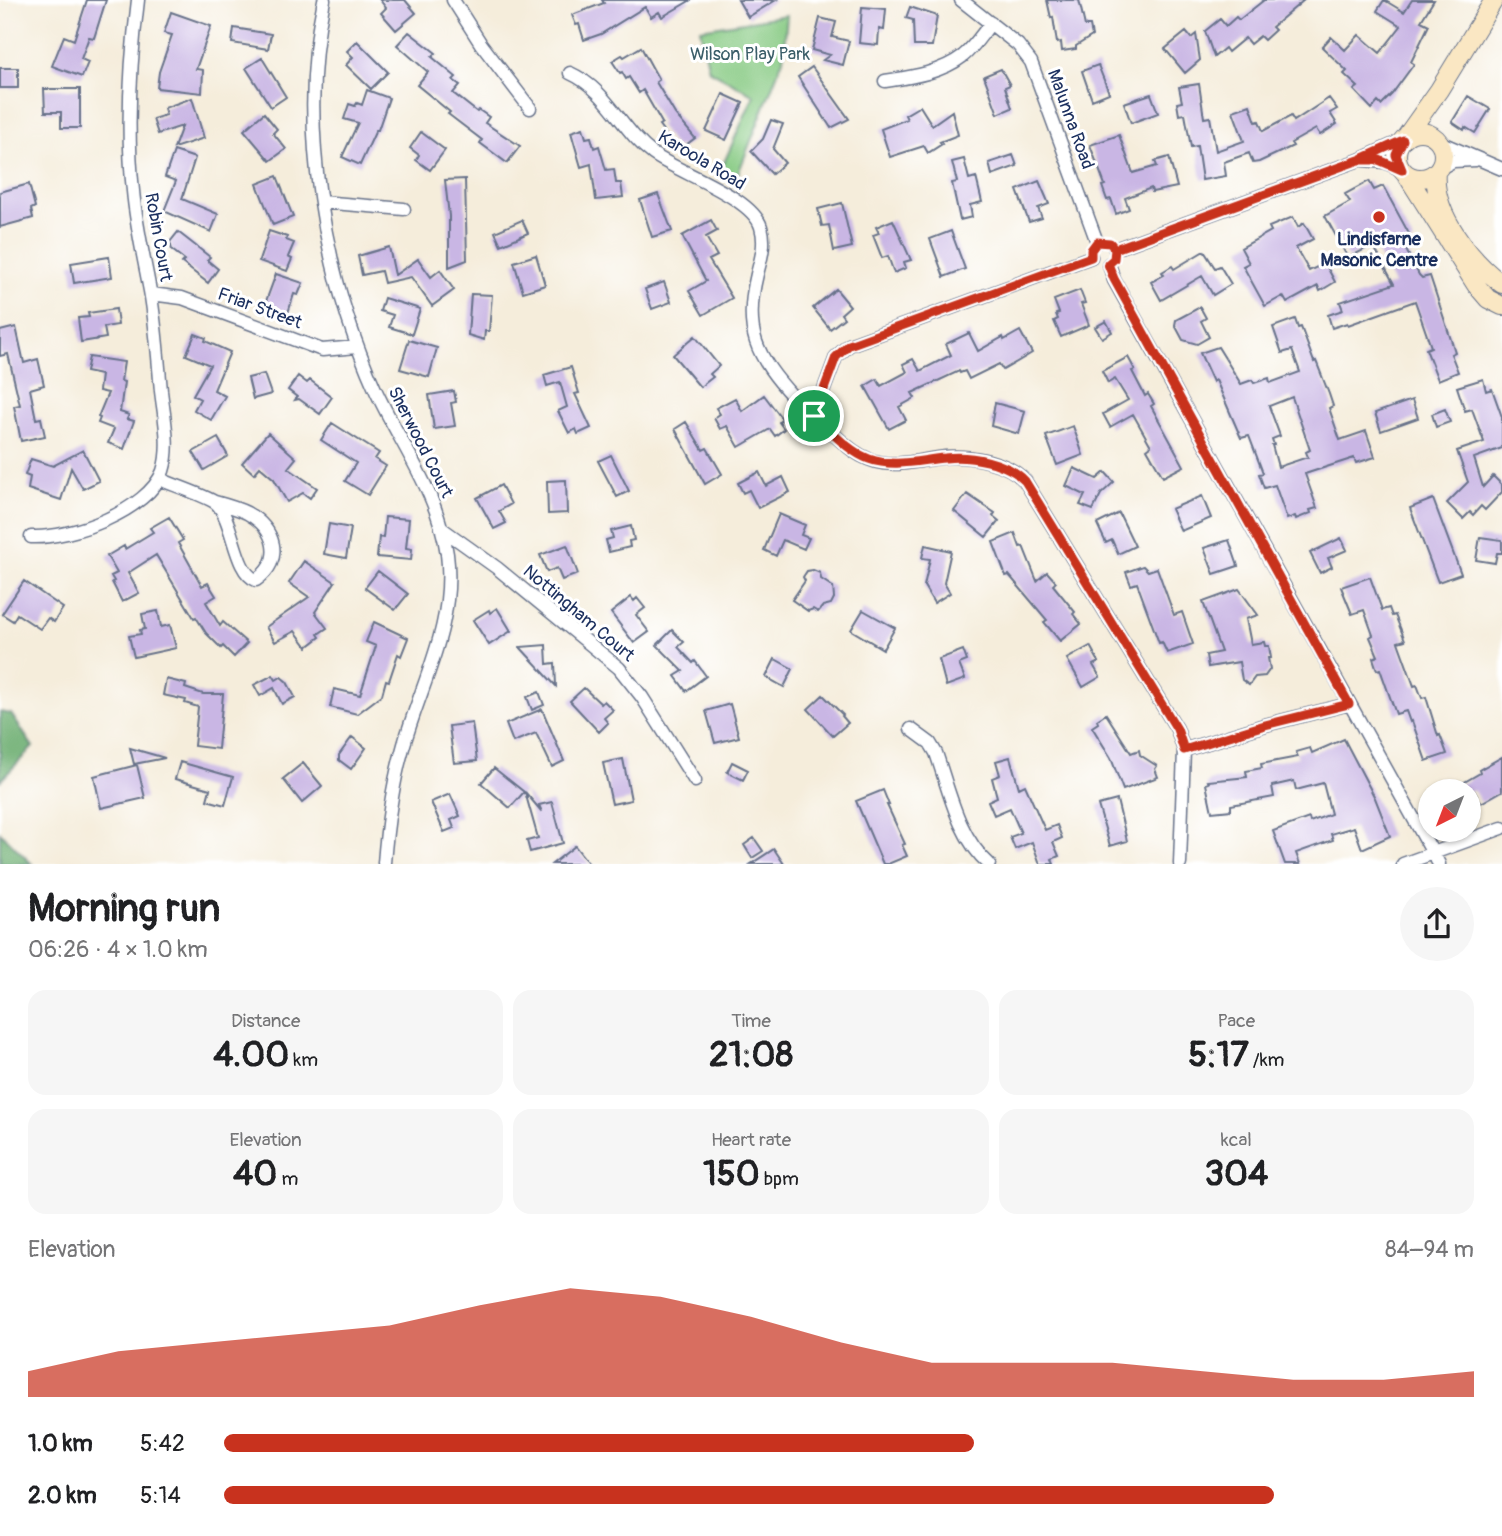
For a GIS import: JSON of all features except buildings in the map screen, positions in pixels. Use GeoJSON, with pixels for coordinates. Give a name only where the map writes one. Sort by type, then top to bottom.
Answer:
{"type":"FeatureCollection","features":[{"type":"Feature","properties":{"kind":"main road"},"geometry":{"type":"LineString","coordinates":[[1494,0],[1396,155],[1476,285],[1488,299],[1502,306]]}},
{"type":"Feature","properties":{"kind":"main road"},"geometry":{"type":"LineString","coordinates":[[1439,90],[1431,116],[1443,153],[1437,171],[1439,197],[1449,221],[1475,258],[1502,284]]}},
{"type":"Feature","properties":{"kind":"main road"},"geometry":{"type":"LineString","coordinates":[[1404,139],[1421,132],[1437,141]]}},
{"type":"Feature","properties":{"kind":"main road"},"geometry":{"type":"LineString","coordinates":[[1404,172],[1421,178],[1437,171]]}},
{"type":"Feature","properties":{"kind":"main road"},"geometry":{"type":"LineString","coordinates":[[1449,221],[1502,266]]}},
{"type":"Feature","properties":{"kind":"street","name":"Robin Court"},"geometry":{"type":"LineString","coordinates":[[138,0],[129,74],[130,147],[138,230],[150,293],[166,437],[166,455],[159,479]]}},
{"type":"Feature","properties":{"kind":"street","name":"Sherwood Court"},"geometry":{"type":"LineString","coordinates":[[324,0],[318,47],[315,110],[321,202],[338,286],[357,347],[387,413],[424,479],[447,555],[447,606],[439,644],[409,727],[394,782],[384,863]]}},
{"type":"Feature","properties":{"kind":"street"},"geometry":{"type":"LineString","coordinates":[[453,0],[481,44],[530,108]]}},
{"type":"Feature","properties":{"kind":"street","name":"Malunna Road"},"geometry":{"type":"LineString","coordinates":[[961,0],[1018,45],[1036,72],[1097,242]]}},
{"type":"Feature","properties":{"kind":"street"},"geometry":{"type":"LineString","coordinates":[[885,81],[916,76],[951,64],[964,55],[991,23]]}},
{"type":"Feature","properties":{"kind":"street","name":"Karoola Road"},"geometry":{"type":"LineString","coordinates":[[570,73],[583,78],[597,90],[640,143],[652,153],[734,199],[756,217],[763,239],[751,298],[752,335],[781,383],[853,451],[883,463],[948,457],[995,463],[1018,472],[1033,492],[1177,729],[1184,750],[1180,864]]}},
{"type":"Feature","properties":{"kind":"street"},"geometry":{"type":"LineString","coordinates":[[1115,249],[1359,160],[1404,139]]}},
{"type":"Feature","properties":{"kind":"street"},"geometry":{"type":"LineString","coordinates":[[1437,141],[1502,169]]}},
{"type":"Feature","properties":{"kind":"street"},"geometry":{"type":"LineString","coordinates":[[1359,160],[1379,160],[1404,172]]}},
{"type":"Feature","properties":{"kind":"street"},"geometry":{"type":"LineString","coordinates":[[1437,171],[1453,161],[1485,162]]}},
{"type":"Feature","properties":{"kind":"street"},"geometry":{"type":"LineString","coordinates":[[321,202],[404,208]]}},
{"type":"Feature","properties":{"kind":"street"},"geometry":{"type":"LineString","coordinates":[[1097,242],[1110,243],[1115,249],[1114,259],[1108,264],[1100,265],[1091,257],[1091,250],[1097,242]]}},
{"type":"Feature","properties":{"kind":"street"},"geometry":{"type":"LineString","coordinates":[[814,416],[836,357],[849,345],[1091,257]]}},
{"type":"Feature","properties":{"kind":"street"},"geometry":{"type":"LineString","coordinates":[[1108,264],[1436,859]]}},
{"type":"Feature","properties":{"kind":"street","name":"Friar Street"},"geometry":{"type":"LineString","coordinates":[[150,293],[182,298],[321,350],[357,347]]}},
{"type":"Feature","properties":{"kind":"street"},"geometry":{"type":"LineString","coordinates":[[31,537],[50,538],[68,534],[118,513],[144,496],[159,479],[248,513],[263,524],[270,534],[274,555],[264,575],[256,580],[246,574],[229,528],[215,502]]}},
{"type":"Feature","properties":{"kind":"street","name":"Nottingham Court"},"geometry":{"type":"LineString","coordinates":[[441,528],[497,568],[619,668],[642,697],[695,780]]}},
{"type":"Feature","properties":{"kind":"street"},"geometry":{"type":"LineString","coordinates":[[1184,750],[1265,725],[1349,704]]}},
{"type":"Feature","properties":{"kind":"street"},"geometry":{"type":"LineString","coordinates":[[911,729],[930,743],[936,753],[964,828],[976,850],[989,864]]}},
{"type":"Feature","properties":{"kind":"street"},"geometry":{"type":"LineString","coordinates":[[1403,864],[1436,859],[1502,828]]}},
{"type":"Feature","properties":{"kind":"green space","name":"Wilson Play Park"},"geometry":{"type":"Polygon","coordinates":[[[787,15],[783,59],[734,184],[718,176],[754,95],[709,70],[700,29],[787,15]]]}},
{"type":"Feature","properties":{"kind":"green space"},"geometry":{"type":"Polygon","coordinates":[[[0,712],[11,714],[33,747],[0,781],[0,712]]]}},
{"type":"Feature","properties":{"kind":"green space"},"geometry":{"type":"Polygon","coordinates":[[[0,832],[32,864],[0,864],[0,832]]]}},
{"type":"Feature","properties":{"kind":"place","name":"Lindisfarne Masonic Centre"},"geometry":{"type":"Point","coordinates":[1379,217]}},
{"type":"Feature","properties":{"kind":"route"},"geometry":{"type":"LineString","coordinates":[[814,416],[836,357],[849,345],[1091,257],[1091,250],[1097,242],[1106,241],[1115,249],[1359,160],[1379,160],[1402,170],[1396,155],[1403,140],[1359,160],[1206,215],[1115,249],[1114,259],[1108,264],[1349,704],[1265,725],[1184,750],[1177,729],[1018,472],[995,463],[948,457],[903,463],[883,463],[868,459],[853,451],[814,416]]}}]}
